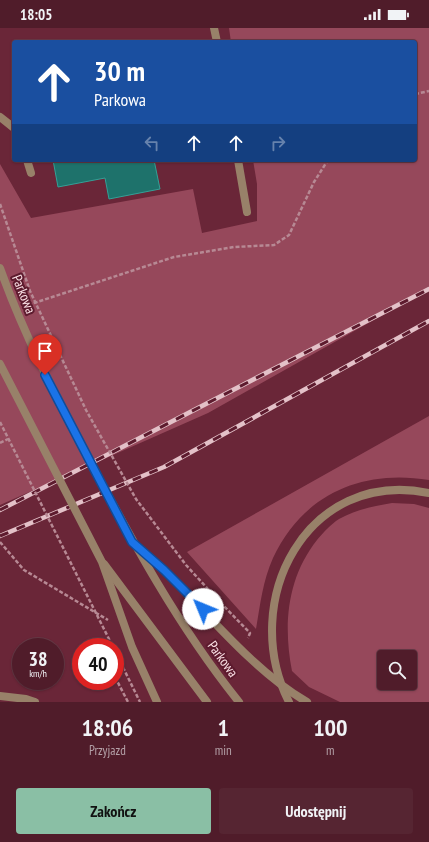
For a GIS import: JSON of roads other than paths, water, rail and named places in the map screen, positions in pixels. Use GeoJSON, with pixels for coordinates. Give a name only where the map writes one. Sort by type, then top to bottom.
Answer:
{"type":"FeatureCollection","features":[{"type":"Feature","properties":{"kind":"street"},"geometry":{"type":"LineString","coordinates":[[214,28],[217,40]]}},
{"type":"Feature","properties":{"kind":"street"},"geometry":{"type":"LineString","coordinates":[[0,117],[12,126]]}},
{"type":"Feature","properties":{"kind":"street"},"geometry":{"type":"LineString","coordinates":[[28,162],[31,172]]}},
{"type":"Feature","properties":{"kind":"street"},"geometry":{"type":"LineString","coordinates":[[238,162],[247,212]]}},
{"type":"Feature","properties":{"kind":"street","name":"Parkowa"},"geometry":{"type":"LineString","coordinates":[[0,268],[38,361],[132,542],[211,667],[239,702]]}},
{"type":"Feature","properties":{"kind":"street"},"geometry":{"type":"LineString","coordinates":[[0,364],[102,562],[132,647],[157,702]]}},
{"type":"Feature","properties":{"kind":"street"},"geometry":{"type":"LineString","coordinates":[[289,702],[278,677],[272,627],[277,588],[290,555],[299,541],[320,517],[345,503],[366,494],[384,490],[418,490],[429,493]]}},
{"type":"Feature","properties":{"kind":"street"},"geometry":{"type":"LineString","coordinates":[[132,542],[164,570],[257,664],[274,679],[307,702]]}},
{"type":"Feature","properties":{"kind":"street"},"geometry":{"type":"LineString","coordinates":[[102,562],[207,702]]}},
{"type":"Feature","properties":{"kind":"street"},"geometry":{"type":"LineString","coordinates":[[0,696],[26,699],[35,702]]}},
{"type":"Feature","properties":{"kind":"railway"},"geometry":{"type":"LineString","coordinates":[[0,510],[429,289]]}},
{"type":"Feature","properties":{"kind":"railway"},"geometry":{"type":"LineString","coordinates":[[0,536],[164,467],[429,321]]}}]}
